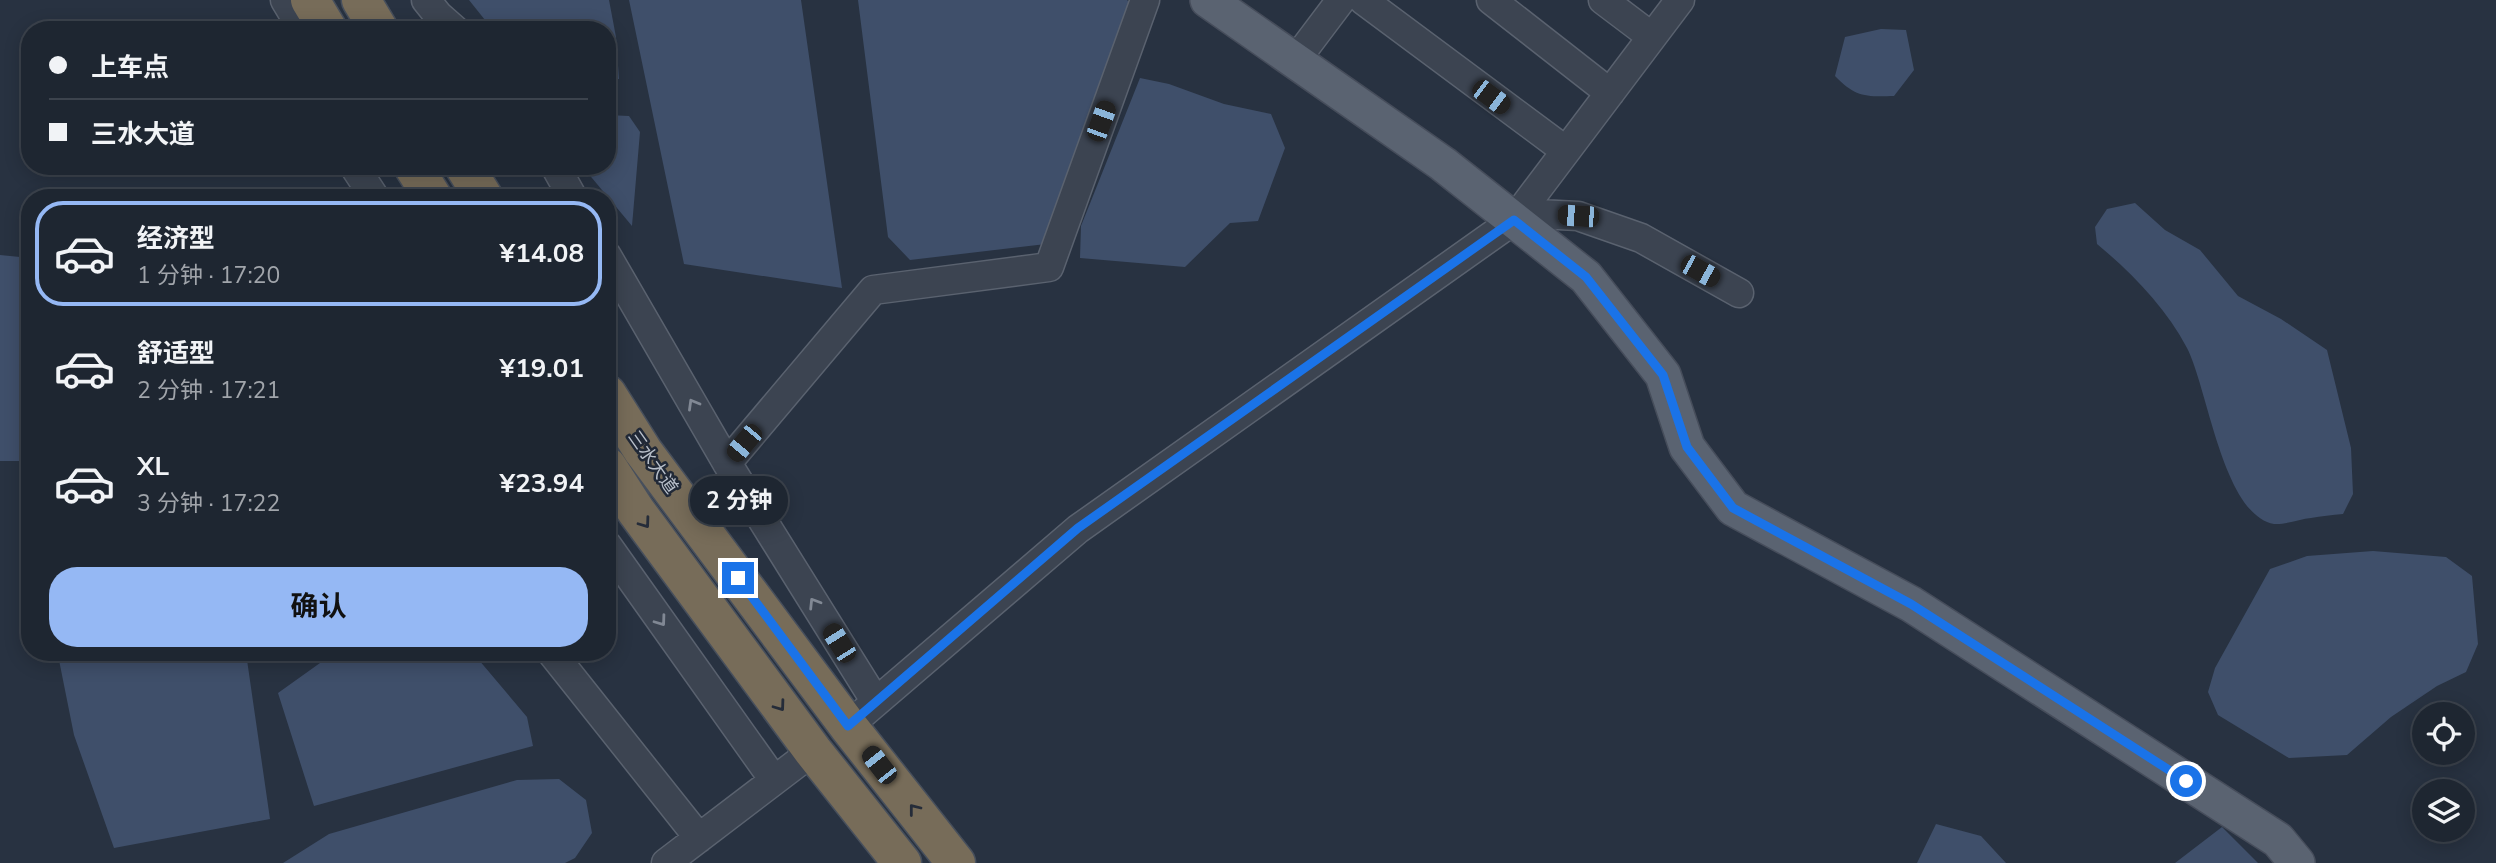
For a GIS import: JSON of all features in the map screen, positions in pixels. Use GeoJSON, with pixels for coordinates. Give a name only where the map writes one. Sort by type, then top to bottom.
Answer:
{"type":"FeatureCollection","features":[{"type":"Feature","properties":{"kind":"highway"},"geometry":{"type":"LineString","coordinates":[[310,0],[323,21]]}},
{"type":"Feature","properties":{"kind":"highway"},"geometry":{"type":"LineString","coordinates":[[361,0],[374,21]]}},
{"type":"Feature","properties":{"kind":"highway","name":"三水大道"},"geometry":{"type":"LineString","coordinates":[[616,408],[643,451],[862,714],[956,863]]}},
{"type":"Feature","properties":{"kind":"highway"},"geometry":{"type":"LineString","coordinates":[[616,480],[813,751],[902,863]]}},
{"type":"Feature","properties":{"kind":"main road"},"geometry":{"type":"LineString","coordinates":[[1208,0],[1517,216],[1586,277],[1663,375],[1687,447],[1733,508],[1911,604],[2278,840],[2297,863]]}},
{"type":"Feature","properties":{"kind":"street"},"geometry":{"type":"LineString","coordinates":[[285,0],[298,21]]}},
{"type":"Feature","properties":{"kind":"street"},"geometry":{"type":"LineString","coordinates":[[426,0],[445,21]]}},
{"type":"Feature","properties":{"kind":"street"},"geometry":{"type":"LineString","coordinates":[[727,463],[873,290],[1049,267],[1145,0]]}},
{"type":"Feature","properties":{"kind":"street"},"geometry":{"type":"LineString","coordinates":[[1491,0],[1610,93]]}},
{"type":"Feature","properties":{"kind":"street"},"geometry":{"type":"LineString","coordinates":[[1603,0],[1652,37]]}},
{"type":"Feature","properties":{"kind":"street"},"geometry":{"type":"LineString","coordinates":[[616,272],[727,463],[862,714],[1078,528],[1517,216],[1680,0]]}},
{"type":"Feature","properties":{"kind":"street"},"geometry":{"type":"LineString","coordinates":[[1295,61],[1343,1],[1566,152]]}},
{"type":"Feature","properties":{"kind":"street"},"geometry":{"type":"LineString","coordinates":[[1517,216],[1578,216],[1641,238],[1739,293]]}},
{"type":"Feature","properties":{"kind":"street"},"geometry":{"type":"LineString","coordinates":[[616,558],[774,780]]}},
{"type":"Feature","properties":{"kind":"street"},"geometry":{"type":"LineString","coordinates":[[558,661],[699,838]]}},
{"type":"Feature","properties":{"kind":"street"},"geometry":{"type":"LineString","coordinates":[[666,863],[813,751]]}},
{"type":"Feature","properties":{"kind":"water"},"geometry":{"type":"Polygon","coordinates":[[[469,0],[609,0],[613,21],[486,21],[469,0]]]}},
{"type":"Feature","properties":{"kind":"water"},"geometry":{"type":"Polygon","coordinates":[[[629,0],[801,0],[842,288],[684,264],[629,0]]]}},
{"type":"Feature","properties":{"kind":"water"},"geometry":{"type":"Polygon","coordinates":[[[858,0],[1127,0],[1130,3],[1046,244],[910,260],[888,237],[858,0]]]}},
{"type":"Feature","properties":{"kind":"water"},"geometry":{"type":"Polygon","coordinates":[[[1881,29],[1906,30],[1914,70],[1894,96],[1855,92],[1835,76],[1845,37],[1881,29]]]}},
{"type":"Feature","properties":{"kind":"water"},"geometry":{"type":"Polygon","coordinates":[[[616,37],[619,79],[616,79],[616,37]]]}},
{"type":"Feature","properties":{"kind":"water"},"geometry":{"type":"Polygon","coordinates":[[[1140,78],[1169,84],[1224,104],[1271,114],[1285,148],[1258,221],[1230,223],[1185,267],[1080,258],[1081,226],[1140,78]]]}},
{"type":"Feature","properties":{"kind":"water"},"geometry":{"type":"Polygon","coordinates":[[[616,115],[629,116],[640,132],[632,226],[616,207],[616,189],[601,189],[590,175],[616,175],[616,115]]]}},
{"type":"Feature","properties":{"kind":"water"},"geometry":{"type":"Polygon","coordinates":[[[2135,203],[2165,230],[2200,250],[2238,296],[2281,319],[2327,350],[2351,448],[2353,494],[2343,514],[2274,524],[2256,516],[2242,498],[2219,448],[2195,367],[2179,333],[2147,292],[2097,244],[2095,227],[2107,209],[2135,203]]]}},
{"type":"Feature","properties":{"kind":"water"},"geometry":{"type":"Polygon","coordinates":[[[0,255],[21,257],[21,461],[0,461],[0,255]]]}},
{"type":"Feature","properties":{"kind":"water"},"geometry":{"type":"Polygon","coordinates":[[[2373,551],[2446,557],[2472,576],[2478,644],[2466,672],[2412,702],[2347,755],[2289,758],[2218,715],[2208,692],[2215,668],[2270,569],[2307,556],[2373,551]]]}},
{"type":"Feature","properties":{"kind":"water"},"geometry":{"type":"Polygon","coordinates":[[[59,661],[247,661],[270,819],[114,848],[74,735],[59,661]]]}},
{"type":"Feature","properties":{"kind":"water"},"geometry":{"type":"Polygon","coordinates":[[[323,661],[480,661],[527,717],[533,746],[314,806],[278,693],[323,661]]]}},
{"type":"Feature","properties":{"kind":"water"},"geometry":{"type":"Polygon","coordinates":[[[559,779],[586,800],[592,833],[575,858],[565,863],[283,863],[329,834],[517,780],[559,779]]]}},
{"type":"Feature","properties":{"kind":"water"},"geometry":{"type":"Polygon","coordinates":[[[1936,824],[1981,836],[2006,863],[1917,863],[1936,824]]]}},
{"type":"Feature","properties":{"kind":"water"},"geometry":{"type":"Polygon","coordinates":[[[2222,827],[2258,863],[2175,863],[2222,827]]]}},
{"type":"Feature","properties":{"kind":"route"},"geometry":{"type":"LineString","coordinates":[[738,578],[848,726],[1078,528],[1514,220],[1586,277],[1663,375],[1687,447],[1733,508],[1911,604],[2186,781]]}}]}
